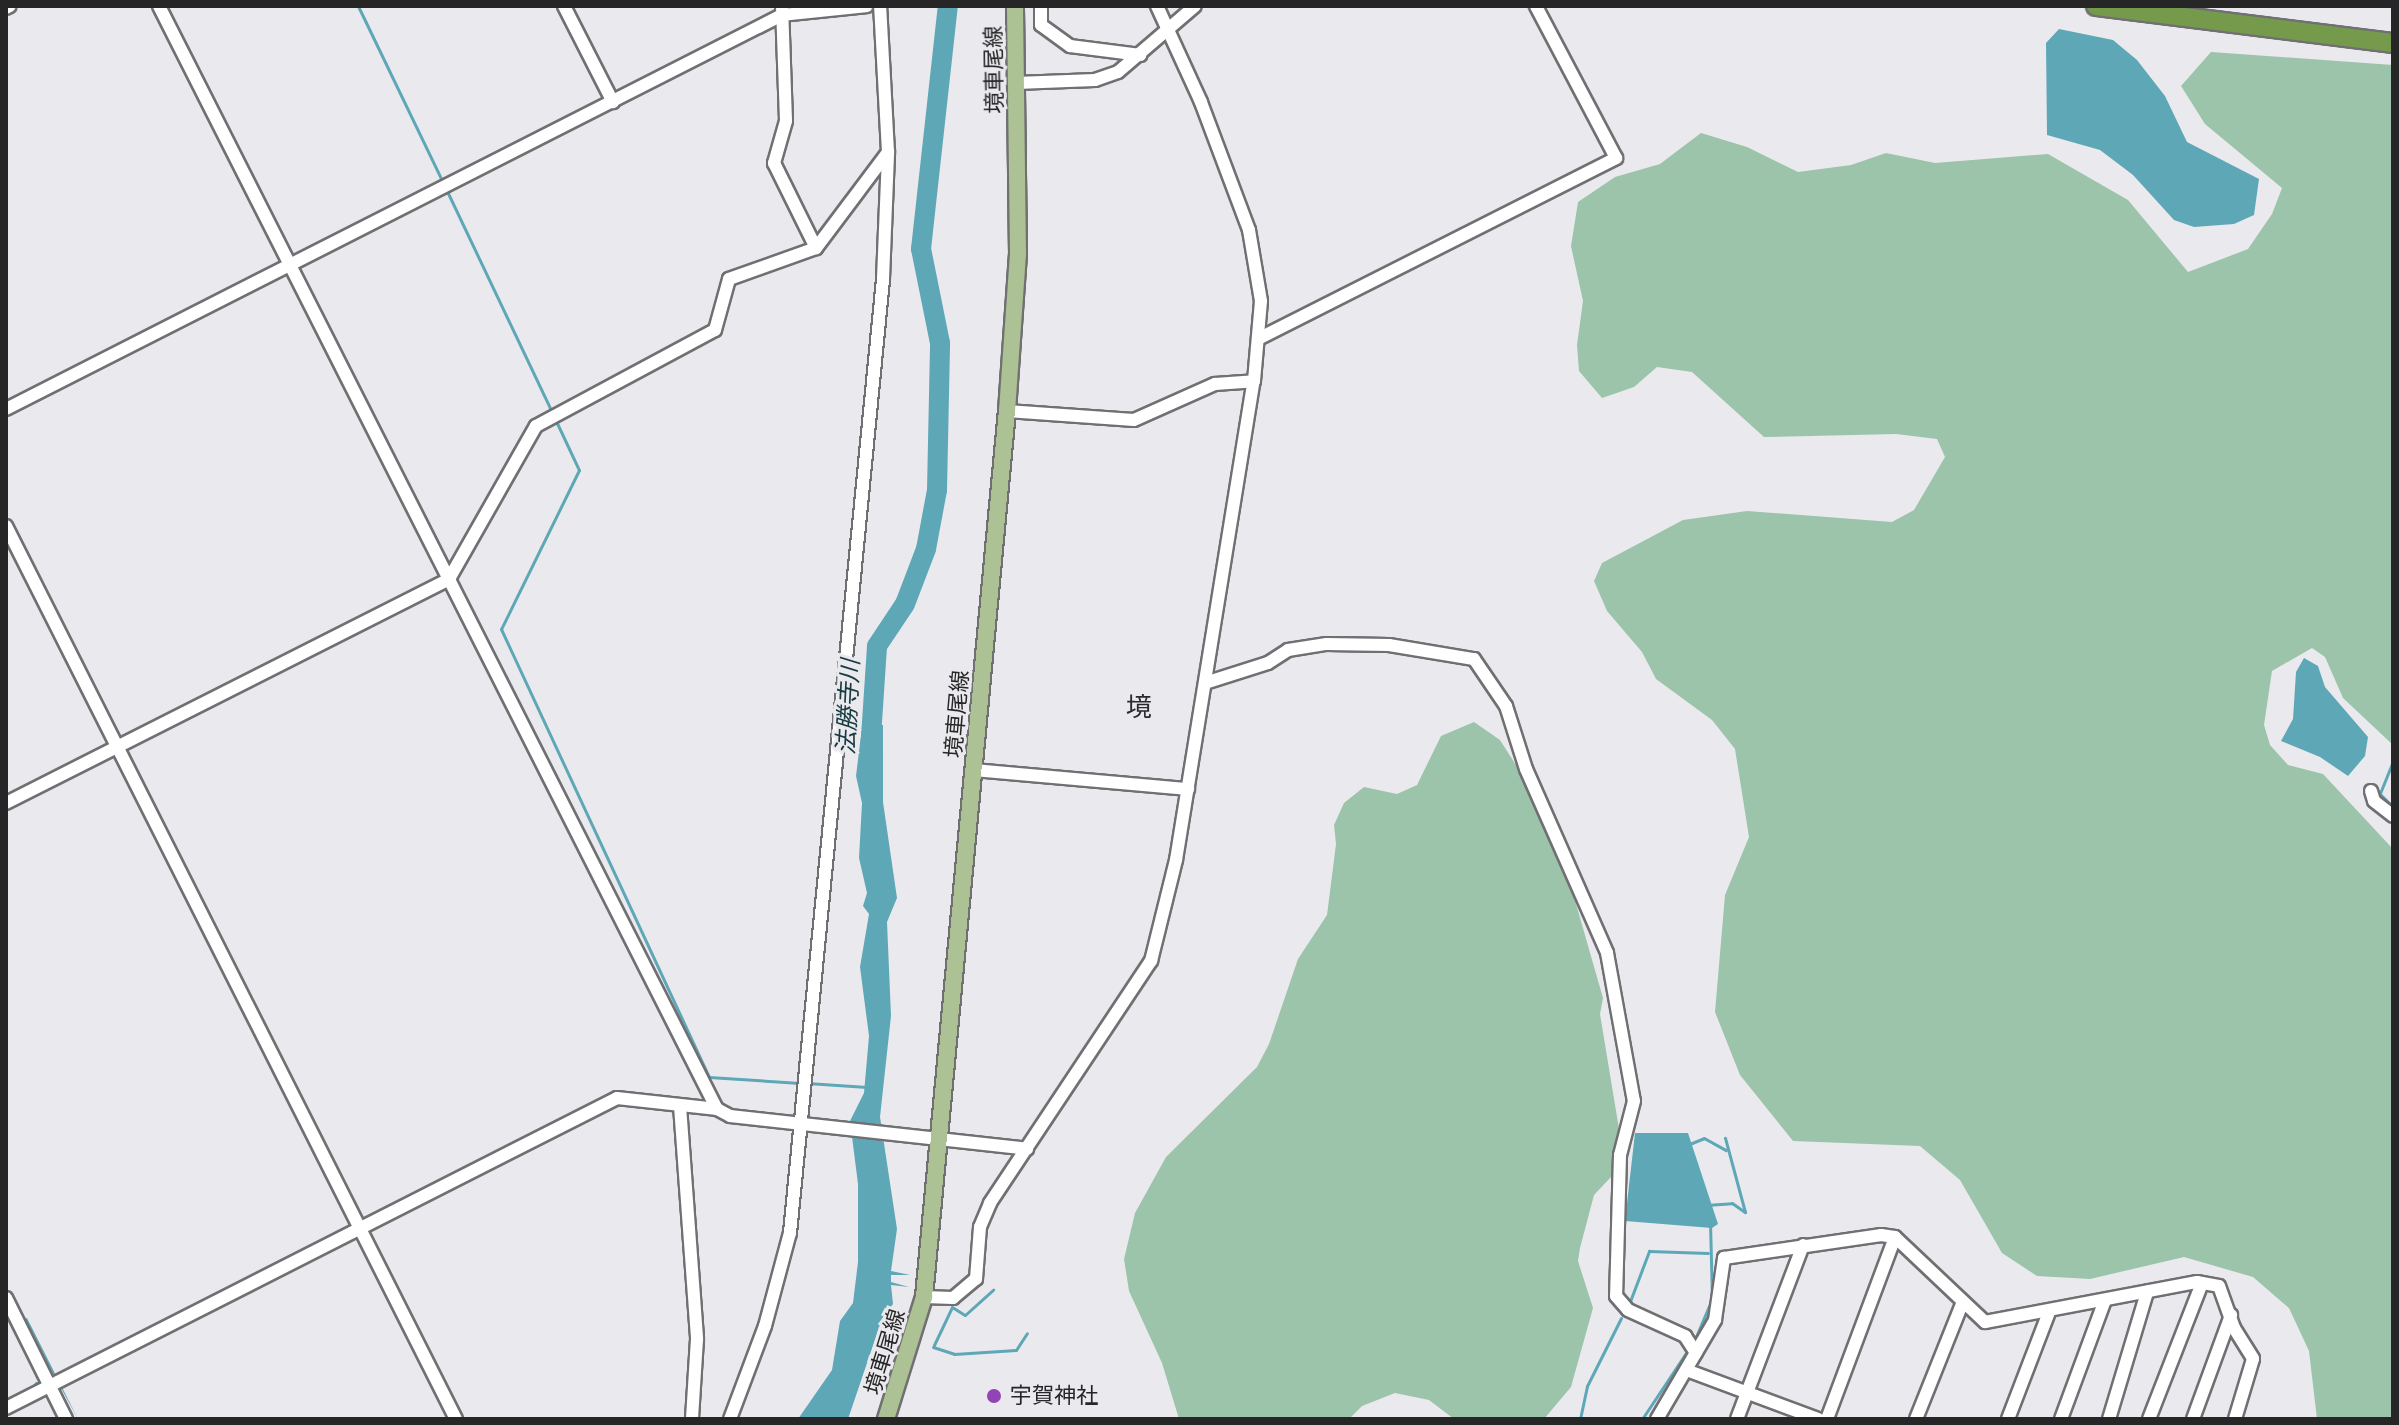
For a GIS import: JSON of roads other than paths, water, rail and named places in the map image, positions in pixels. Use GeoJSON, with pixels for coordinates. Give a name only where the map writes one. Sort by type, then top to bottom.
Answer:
{"type":"FeatureCollection","features":[{"type":"Feature","properties":{"kind":"highway"},"geometry":{"type":"LineString","coordinates":[[2096,6],[2393,43]]}},
{"type":"Feature","properties":{"kind":"main road","name":"境車尾線"},"geometry":{"type":"LineString","coordinates":[[886,1419],[924,1297],[1007,411],[1018,254],[1015,6]]}},
{"type":"Feature","properties":{"kind":"street"},"geometry":{"type":"LineString","coordinates":[[159,6],[717,1109]]}},
{"type":"Feature","properties":{"kind":"street"},"geometry":{"type":"LineString","coordinates":[[564,6],[613,102]]}},
{"type":"Feature","properties":{"kind":"street"},"geometry":{"type":"LineString","coordinates":[[6,409],[613,102],[782,10],[867,6]]}},
{"type":"Feature","properties":{"kind":"street"},"geometry":{"type":"LineString","coordinates":[[730,1419],[765,1326],[790,1233],[804,1123],[883,279],[888,152],[880,6]]}},
{"type":"Feature","properties":{"kind":"street"},"geometry":{"type":"LineString","coordinates":[[1041,6],[1041,25],[1070,46],[1140,55]]}},
{"type":"Feature","properties":{"kind":"street"},"geometry":{"type":"LineString","coordinates":[[924,1297],[953,1298],[976,1279],[980,1227],[990,1203],[1151,961],[1188,789],[1254,381],[1261,301],[1249,230],[1169,25],[1157,6]]}},
{"type":"Feature","properties":{"kind":"street"},"geometry":{"type":"LineString","coordinates":[[1016,83],[1095,80],[1118,72],[1140,55],[1169,25],[1195,6]]}},
{"type":"Feature","properties":{"kind":"street"},"geometry":{"type":"LineString","coordinates":[[1260,338],[1616,158],[1536,6]]}},
{"type":"Feature","properties":{"kind":"street"},"geometry":{"type":"LineString","coordinates":[[782,10],[786,121],[774,163],[816,248]]}},
{"type":"Feature","properties":{"kind":"street"},"geometry":{"type":"LineString","coordinates":[[6,803],[449,579],[536,426],[715,330],[729,279],[816,248],[888,152]]}},
{"type":"Feature","properties":{"kind":"street"},"geometry":{"type":"LineString","coordinates":[[1007,411],[1134,420],[1215,384],[1254,381]]}},
{"type":"Feature","properties":{"kind":"street"},"geometry":{"type":"LineString","coordinates":[[6,526],[362,1226],[456,1419]]}},
{"type":"Feature","properties":{"kind":"street"},"geometry":{"type":"LineString","coordinates":[[1205,683],[1268,663],[1288,650],[1327,644],[1389,645],[1474,659],[1506,706],[1526,769],[1607,953],[1634,1101],[1620,1155],[1616,1296],[1628,1310],[1685,1336],[1696,1353]]}},
{"type":"Feature","properties":{"kind":"street"},"geometry":{"type":"LineString","coordinates":[[974,770],[1188,789]]}},
{"type":"Feature","properties":{"kind":"street"},"geometry":{"type":"LineString","coordinates":[[2371,791],[2374,801],[2393,816]]}},
{"type":"Feature","properties":{"kind":"street"},"geometry":{"type":"LineString","coordinates":[[6,1408],[617,1098],[717,1109],[730,1116],[1027,1149]]}},
{"type":"Feature","properties":{"kind":"street"},"geometry":{"type":"LineString","coordinates":[[680,1106],[697,1339],[692,1419]]}},
{"type":"Feature","properties":{"kind":"street"},"geometry":{"type":"LineString","coordinates":[[1827,1419],[1895,1237]]}},
{"type":"Feature","properties":{"kind":"street"},"geometry":{"type":"LineString","coordinates":[[1657,1419],[1689,1371],[1720,1303],[1724,1258],[1803,1245],[1895,1237],[1933,1268],[1962,1304],[1985,1322],[2202,1283],[2224,1291],[2231,1315],[2253,1359],[2235,1419]]}},
{"type":"Feature","properties":{"kind":"street"},"geometry":{"type":"LineString","coordinates":[[1737,1419],[1803,1245]]}},
{"type":"Feature","properties":{"kind":"street"},"geometry":{"type":"LineString","coordinates":[[2149,1419],[2202,1283]]}},
{"type":"Feature","properties":{"kind":"street"},"geometry":{"type":"LineString","coordinates":[[2109,1419],[2147,1292]]}},
{"type":"Feature","properties":{"kind":"street"},"geometry":{"type":"LineString","coordinates":[[6,1298],[66,1419]]}},
{"type":"Feature","properties":{"kind":"street"},"geometry":{"type":"LineString","coordinates":[[2061,1419],[2105,1300]]}},
{"type":"Feature","properties":{"kind":"street"},"geometry":{"type":"LineString","coordinates":[[1916,1419],[1962,1304]]}},
{"type":"Feature","properties":{"kind":"street"},"geometry":{"type":"LineString","coordinates":[[2008,1419],[2049,1312]]}},
{"type":"Feature","properties":{"kind":"street"},"geometry":{"type":"LineString","coordinates":[[2193,1419],[2231,1315]]}},
{"type":"Feature","properties":{"kind":"street"},"geometry":{"type":"LineString","coordinates":[[1689,1371],[1818,1419]]}},
{"type":"Feature","properties":{"kind":"water"},"geometry":{"type":"Polygon","coordinates":[[[2059,29],[2113,40],[2137,60],[2165,96],[2187,142],[2259,179],[2254,215],[2234,224],[2194,227],[2174,220],[2133,175],[2100,150],[2047,135],[2046,43],[2059,29]]]}},
{"type":"Feature","properties":{"kind":"water"},"geometry":{"type":"Polygon","coordinates":[[[2304,658],[2318,666],[2325,687],[2368,737],[2365,756],[2348,776],[2320,757],[2281,741],[2293,719],[2296,672],[2304,658]]]}},
{"type":"Feature","properties":{"kind":"water"},"geometry":{"type":"Polygon","coordinates":[[[883,725],[883,802],[897,898],[887,922],[891,1016],[880,1117],[897,1229],[891,1271],[910,1275],[891,1275],[891,1282],[909,1287],[891,1285],[893,1304],[882,1319],[848,1419],[798,1419],[832,1370],[840,1321],[853,1303],[858,1262],[858,1184],[850,1121],[864,1093],[869,1036],[860,967],[869,914],[863,906],[867,893],[859,858],[862,803],[856,776],[862,727],[883,725]]]}},
{"type":"Feature","properties":{"kind":"water"},"geometry":{"type":"Polygon","coordinates":[[[1635,1133],[1688,1133],[1718,1224],[1712,1228],[1625,1221],[1635,1133]]]}},
{"type":"Feature","properties":{"kind":"water"},"geometry":{"type":"Polygon","coordinates":[[[27,1318],[78,1419],[23,1319],[27,1318]]]}},
{"type":"Feature","properties":{"kind":"waterway"},"geometry":{"type":"LineString","coordinates":[[358,6],[443,183]]}},
{"type":"Feature","properties":{"kind":"waterway","name":"法勝寺川"},"geometry":{"type":"LineString","coordinates":[[870,752],[877,646],[905,604],[926,549],[937,490],[940,343],[921,249],[948,6]]}},
{"type":"Feature","properties":{"kind":"waterway"},"geometry":{"type":"LineString","coordinates":[[446,189],[553,414]]}},
{"type":"Feature","properties":{"kind":"waterway"},"geometry":{"type":"LineString","coordinates":[[556,421],[579,470],[501,629],[709,1077],[800,1083]]}},
{"type":"Feature","properties":{"kind":"waterway"},"geometry":{"type":"LineString","coordinates":[[2393,761],[2380,794],[2393,807]]}},
{"type":"Feature","properties":{"kind":"waterway"},"geometry":{"type":"LineString","coordinates":[[807,1083],[867,1087]]}},
{"type":"Feature","properties":{"kind":"waterway"},"geometry":{"type":"LineString","coordinates":[[1687,1145],[1704,1138],[1726,1150]]}},
{"type":"Feature","properties":{"kind":"waterway"},"geometry":{"type":"LineString","coordinates":[[1706,1205],[1732,1203],[1745,1212],[1725,1138]]}},
{"type":"Feature","properties":{"kind":"waterway"},"geometry":{"type":"LineString","coordinates":[[1695,1339],[1712,1299],[1710,1225]]}},
{"type":"Feature","properties":{"kind":"waterway"},"geometry":{"type":"LineString","coordinates":[[1629,1304],[1649,1251],[1708,1253]]}},
{"type":"Feature","properties":{"kind":"waterway"},"geometry":{"type":"LineString","coordinates":[[1720,1320],[1727,1280]]}},
{"type":"Feature","properties":{"kind":"waterway"},"geometry":{"type":"LineString","coordinates":[[934,1345],[952,1307],[965,1315],[993,1290]]}},
{"type":"Feature","properties":{"kind":"waterway"},"geometry":{"type":"LineString","coordinates":[[1580,1419],[1587,1386],[1621,1318]]}},
{"type":"Feature","properties":{"kind":"waterway"},"geometry":{"type":"LineString","coordinates":[[933,1347],[954,1354],[1016,1350],[1027,1333]]}},
{"type":"Feature","properties":{"kind":"waterway"},"geometry":{"type":"LineString","coordinates":[[1642,1419],[1688,1350]]}},
{"type":"Feature","properties":{"kind":"waterway"},"geometry":{"type":"LineString","coordinates":[[31,1389],[36,1383]]}},
{"type":"Feature","properties":{"kind":"place","name":"宇賀神社"},"geometry":{"type":"Point","coordinates":[994,1396]}},
{"type":"Feature","properties":{"kind":"district","name":"境"},"geometry":{"type":"Point","coordinates":[1139,708]}}]}
